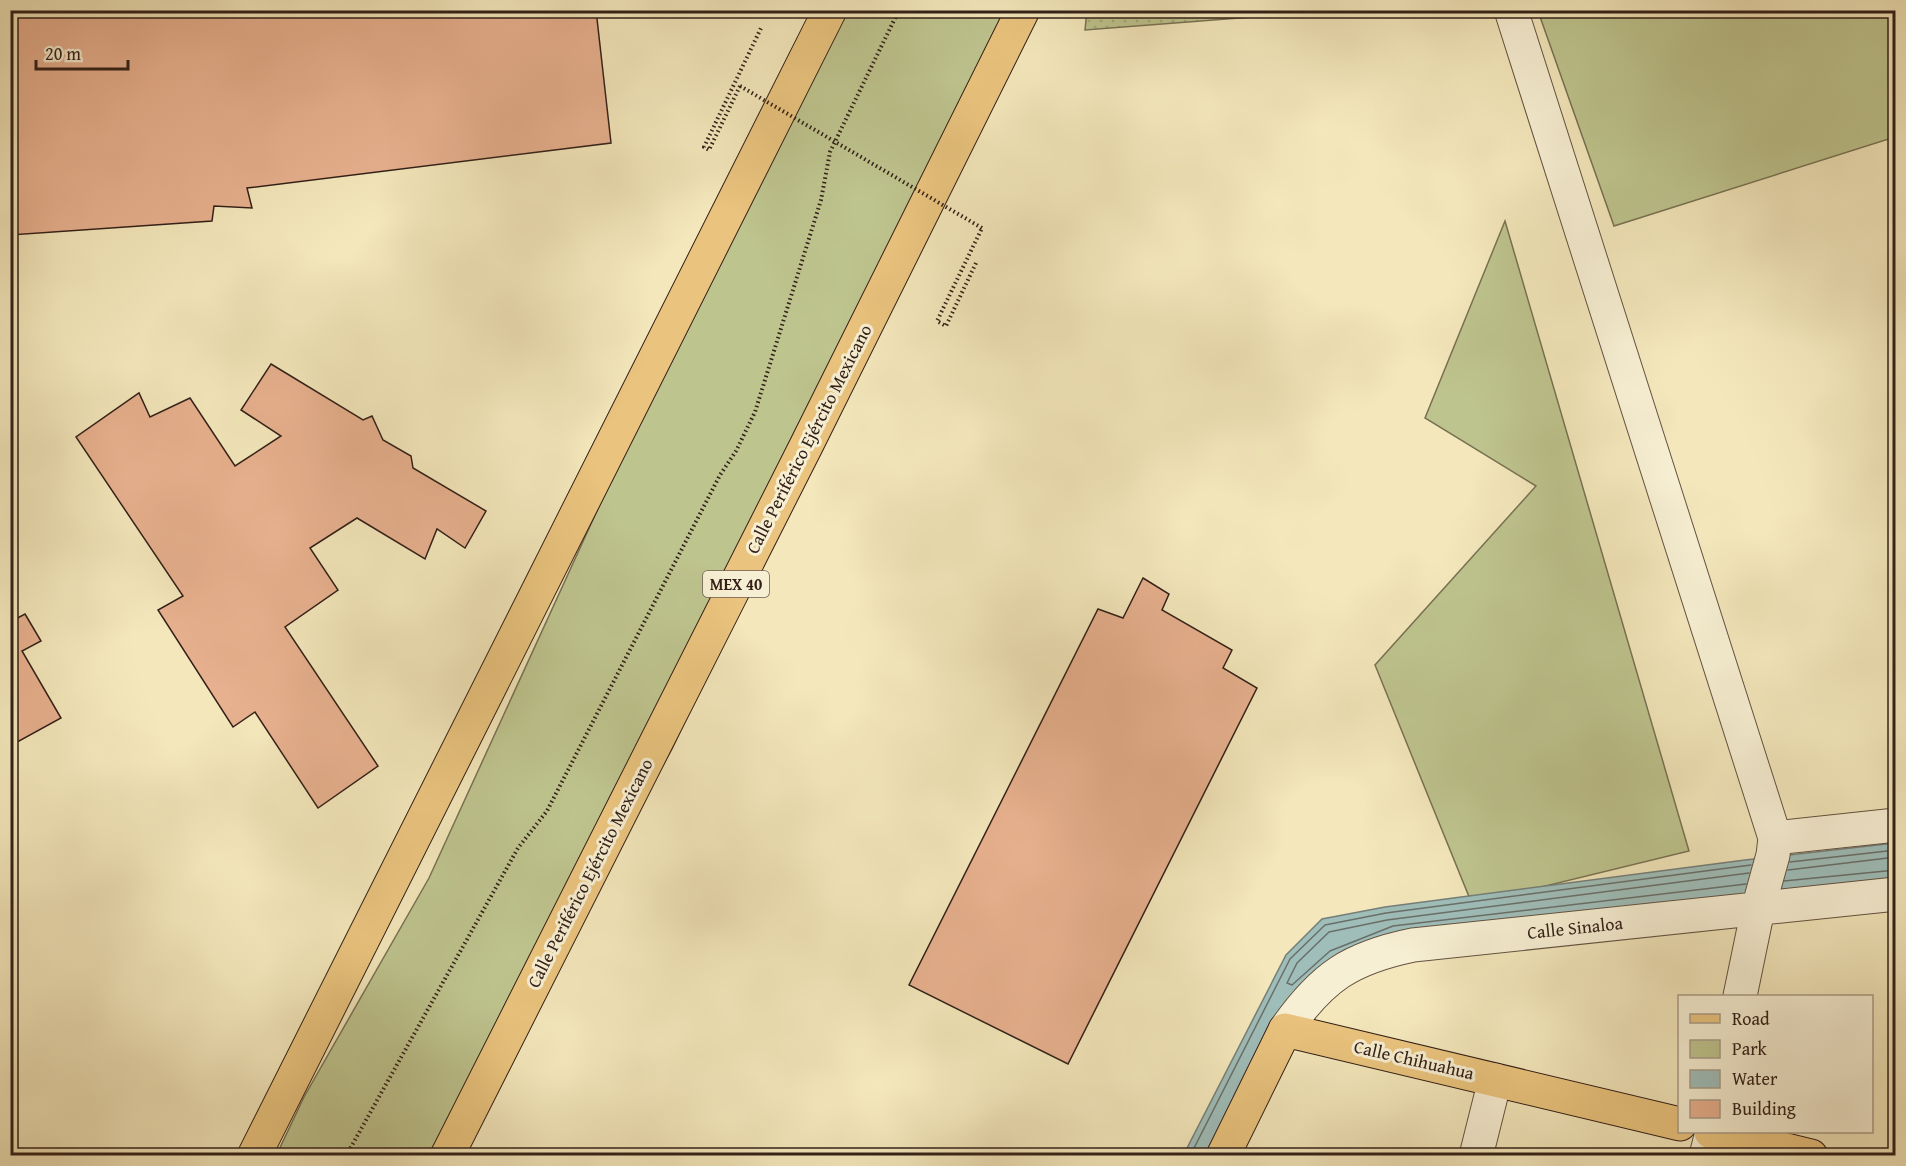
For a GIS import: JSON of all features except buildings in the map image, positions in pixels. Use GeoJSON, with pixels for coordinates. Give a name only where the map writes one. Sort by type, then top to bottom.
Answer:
{"type":"FeatureCollection","features":[{"type":"Feature","properties":{"kind":"main road"},"geometry":{"type":"LineString","coordinates":[[254,1155],[830,10]]}},
{"type":"Feature","properties":{"kind":"main road","name":"Calle Periférico Ejército Mexicano"},"geometry":{"type":"LineString","coordinates":[[447,1155],[1025,11]]}},
{"type":"Feature","properties":{"kind":"main road"},"geometry":{"type":"LineString","coordinates":[[1222,1155],[1285,1030]]}},
{"type":"Feature","properties":{"kind":"main road","name":"Calle Chihuahua"},"geometry":{"type":"LineString","coordinates":[[1285,1030],[1678,1124]]}},
{"type":"Feature","properties":{"kind":"main road"},"geometry":{"type":"LineString","coordinates":[[1716,1133],[1811,1155]]}},
{"type":"Feature","properties":{"kind":"street"},"geometry":{"type":"LineString","coordinates":[[1511,10],[1774,846],[1740,995]]}},
{"type":"Feature","properties":{"kind":"street"},"geometry":{"type":"LineString","coordinates":[[1774,846],[1896,825]]}},
{"type":"Feature","properties":{"kind":"street","name":"Calle Sinaloa"},"geometry":{"type":"LineString","coordinates":[[1285,1030],[1314,992],[1351,964],[1379,952],[1413,945],[1760,903],[1896,894]]}},
{"type":"Feature","properties":{"kind":"street"},"geometry":{"type":"LineString","coordinates":[[1476,1155],[1495,1080]]}},
{"type":"Feature","properties":{"kind":"street"},"geometry":{"type":"LineString","coordinates":[[1706,1155],[1712,1133]]}},
{"type":"Feature","properties":{"kind":"path"},"geometry":{"type":"LineString","coordinates":[[346,1155],[518,848],[547,811],[720,475],[736,451],[755,412],[820,200],[830,152],[899,10]]}},
{"type":"Feature","properties":{"kind":"path"},"geometry":{"type":"LineString","coordinates":[[762,26],[704,147],[709,150],[740,86],[982,228],[937,321],[946,326],[976,263]]}},
{"type":"Feature","properties":{"kind":"green space"},"geometry":{"type":"Polygon","coordinates":[[[1087,10],[1329,11],[1085,30],[1087,10]]]}},
{"type":"Feature","properties":{"kind":"green space"},"geometry":{"type":"Polygon","coordinates":[[[835,11],[1037,11],[929,207],[672,749],[448,1155],[276,1156],[304,1097],[429,878],[645,406],[835,11]]]}},
{"type":"Feature","properties":{"kind":"green space"},"geometry":{"type":"Polygon","coordinates":[[[1538,11],[1895,11],[1895,137],[1614,226],[1538,11]]]}},
{"type":"Feature","properties":{"kind":"green space"},"geometry":{"type":"Polygon","coordinates":[[[1505,221],[1689,851],[1472,904],[1375,665],[1536,486],[1425,418],[1505,221]]]}},
{"type":"Feature","properties":{"kind":"water"},"geometry":{"type":"Polygon","coordinates":[[[1895,843],[1895,883],[1336,962],[1212,1155],[1183,1156],[1286,955],[1322,919],[1385,907],[1745,860],[1895,843]]]}}]}
